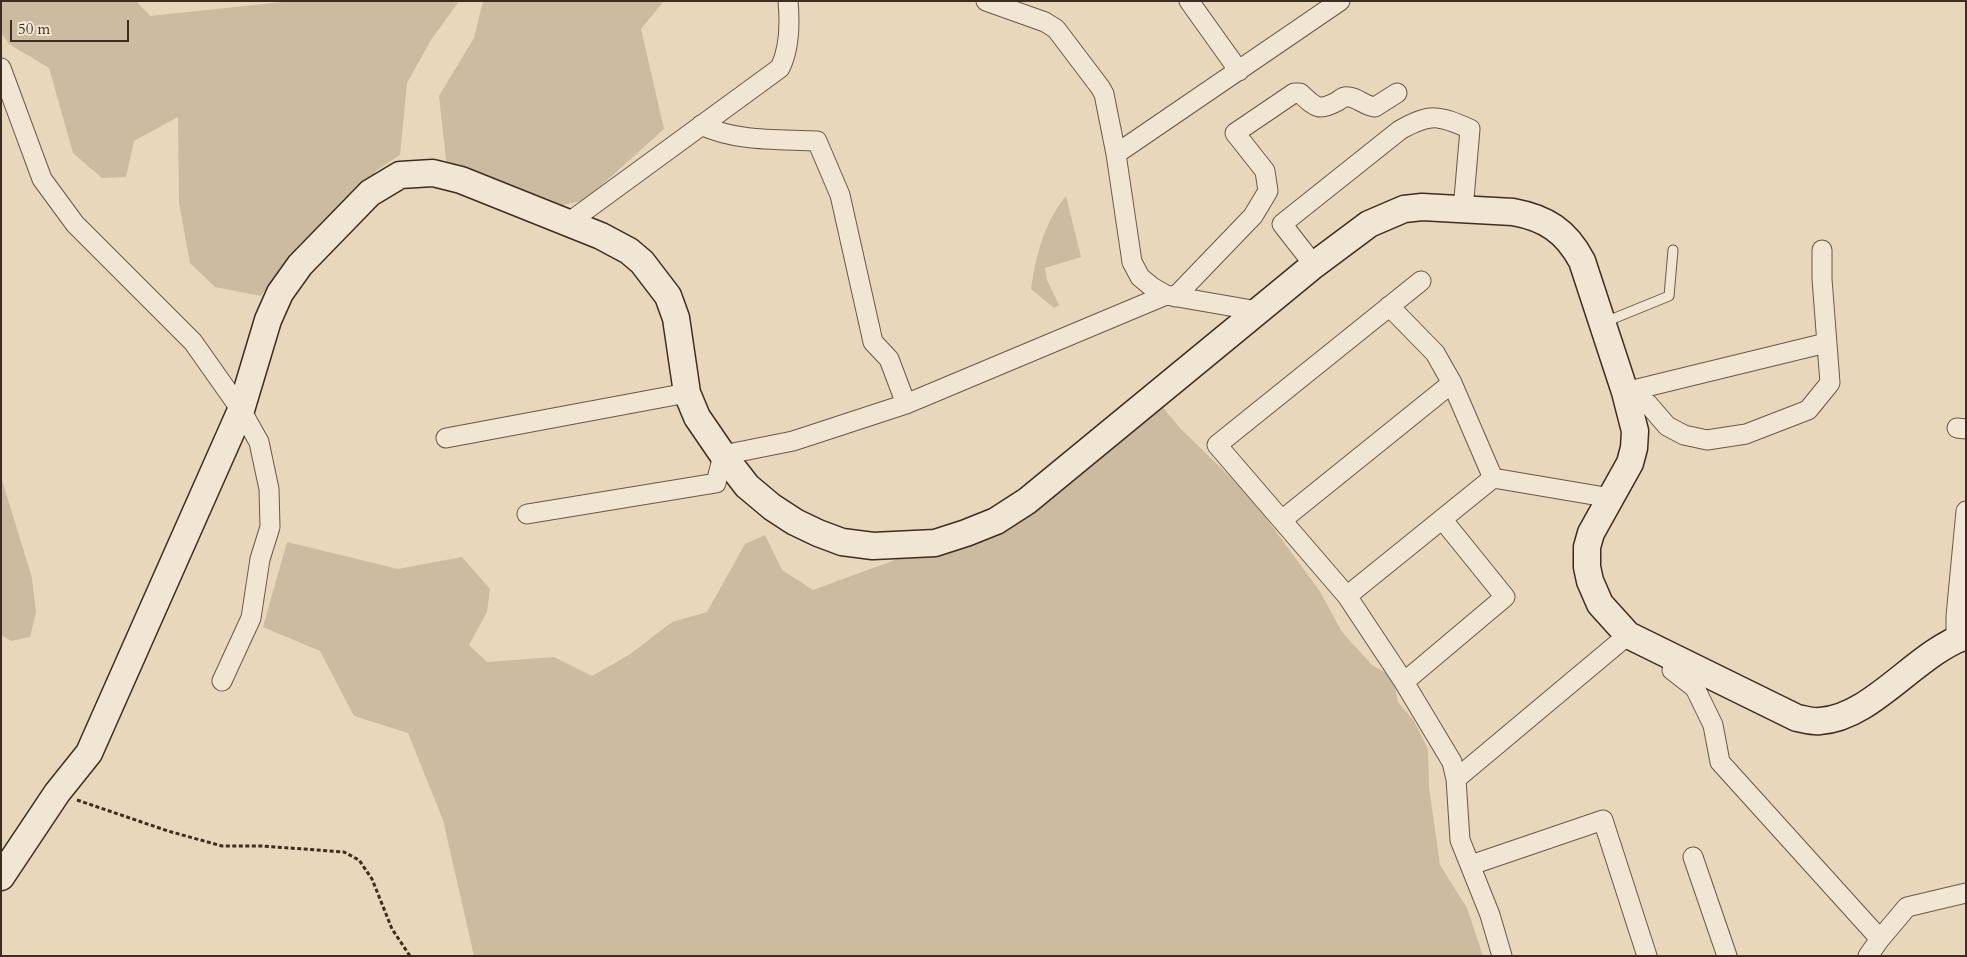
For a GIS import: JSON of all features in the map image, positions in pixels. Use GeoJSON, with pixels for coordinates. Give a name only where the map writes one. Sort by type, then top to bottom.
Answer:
{"type":"FeatureCollection","features":[{"type":"Feature","properties":{"kind":"street"},"geometry":{"type":"LineString","coordinates":[[568,223],[780,68],[785,57],[788,36],[788,1]]}},
{"type":"Feature","properties":{"kind":"street"},"geometry":{"type":"LineString","coordinates":[[986,1],[1009,5],[1056,29],[1104,94],[1116,154],[1132,262],[1140,278],[1152,288],[1170,296],[1258,311]]}},
{"type":"Feature","properties":{"kind":"street"},"geometry":{"type":"LineString","coordinates":[[1189,1],[1239,71]]}},
{"type":"Feature","properties":{"kind":"street"},"geometry":{"type":"LineString","coordinates":[[1116,154],[1340,1]]}},
{"type":"Feature","properties":{"kind":"street"},"geometry":{"type":"LineString","coordinates":[[1,68],[42,179],[75,224],[193,342],[241,410],[259,442],[269,489],[270,527],[260,559],[251,618],[222,681]]}},
{"type":"Feature","properties":{"kind":"street"},"geometry":{"type":"LineString","coordinates":[[723,455],[793,441],[906,404],[1170,296],[1253,216],[1268,191],[1265,172],[1235,133],[1294,93],[1300,93],[1314,106],[1319,107],[1326,107],[1344,97],[1351,97],[1368,106],[1375,107],[1397,93]]}},
{"type":"Feature","properties":{"kind":"street"},"geometry":{"type":"LineString","coordinates":[[1314,265],[1282,224],[1400,130],[1414,122],[1443,117],[1470,129],[1463,210]]}},
{"type":"Feature","properties":{"kind":"street"},"geometry":{"type":"LineString","coordinates":[[701,125],[716,132],[743,138],[817,141],[840,195],[873,342],[889,360],[906,404]]}},
{"type":"Feature","properties":{"kind":"street"},"geometry":{"type":"LineString","coordinates":[[1,877],[57,793],[89,752],[241,410],[268,320],[280,293],[300,264],[370,193],[400,175],[433,173],[461,180],[601,236],[629,251],[642,262],[668,296],[676,318],[687,393],[697,417],[723,455],[747,486],[772,507],[795,522],[842,542],[873,546],[935,544],[966,534],[996,520],[1027,501],[1314,265],[1369,224],[1404,209],[1422,207],[1527,214],[1549,224],[1564,235],[1574,246],[1582,261],[1635,431],[1634,448],[1630,463],[1592,533],[1587,547],[1587,567],[1590,582],[1600,604],[1628,635],[1797,718],[1819,721],[1841,716],[1863,705],[1938,650],[1961,638],[1956,616],[1966,511]]}},
{"type":"Feature","properties":{"kind":"street"},"geometry":{"type":"LineString","coordinates":[[1625,394],[1648,404],[1667,426],[1684,435],[1707,440],[1746,434],[1808,410],[1830,384],[1826,343],[1822,250]]}},
{"type":"Feature","properties":{"kind":"street"},"geometry":{"type":"LineString","coordinates":[[1421,281],[1217,445],[1347,596],[1404,682],[1452,762],[1456,779],[1460,840],[1490,916],[1502,956]]}},
{"type":"Feature","properties":{"kind":"street"},"geometry":{"type":"LineString","coordinates":[[1389,306],[1436,353],[1452,383],[1493,478]]}},
{"type":"Feature","properties":{"kind":"street"},"geometry":{"type":"LineString","coordinates":[[1625,394],[1826,343]]}},
{"type":"Feature","properties":{"kind":"street"},"geometry":{"type":"LineString","coordinates":[[1282,520],[1452,383]]}},
{"type":"Feature","properties":{"kind":"street"},"geometry":{"type":"LineString","coordinates":[[446,438],[687,393]]}},
{"type":"Feature","properties":{"kind":"street"},"geometry":{"type":"LineString","coordinates":[[527,514],[716,483],[723,455]]}},
{"type":"Feature","properties":{"kind":"street"},"geometry":{"type":"LineString","coordinates":[[1347,596],[1493,478],[1611,498]]}},
{"type":"Feature","properties":{"kind":"street"},"geometry":{"type":"LineString","coordinates":[[1404,682],[1505,597],[1442,520]]}},
{"type":"Feature","properties":{"kind":"street"},"geometry":{"type":"LineString","coordinates":[[1456,779],[1628,635]]}},
{"type":"Feature","properties":{"kind":"street"},"geometry":{"type":"LineString","coordinates":[[1678,660],[1672,670],[1695,688],[1713,725],[1720,762],[1880,939]]}},
{"type":"Feature","properties":{"kind":"street"},"geometry":{"type":"LineString","coordinates":[[1471,865],[1603,820],[1647,956]]}},
{"type":"Feature","properties":{"kind":"street"},"geometry":{"type":"LineString","coordinates":[[1693,858],[1727,956]]}},
{"type":"Feature","properties":{"kind":"street"},"geometry":{"type":"LineString","coordinates":[[1868,956],[1907,907],[1966,892]]}},
{"type":"Feature","properties":{"kind":"lane"},"geometry":{"type":"LineString","coordinates":[[1602,322],[1669,296],[1673,250]]}},
{"type":"Feature","properties":{"kind":"path"},"geometry":{"type":"LineString","coordinates":[[57,793],[168,831],[222,846],[262,846],[344,852],[359,860],[372,879],[392,929],[410,956]]}},
{"type":"Feature","properties":{"kind":"shaded area"},"geometry":{"type":"Polygon","coordinates":[[[1,1],[136,1],[150,16],[292,1],[459,1],[431,40],[407,83],[400,155],[377,170],[339,212],[289,257],[261,296],[215,287],[190,263],[179,203],[178,117],[134,141],[126,177],[102,178],[73,153],[49,68],[9,44],[1,33],[1,1]]]}},
{"type":"Feature","properties":{"kind":"shaded area"},"geometry":{"type":"Polygon","coordinates":[[[483,1],[664,1],[641,29],[664,129],[585,200],[554,207],[447,168],[439,96],[474,38],[483,1]]]}},
{"type":"Feature","properties":{"kind":"shaded area"},"geometry":{"type":"Polygon","coordinates":[[[1066,196],[1081,257],[1045,268],[1047,280],[1059,305],[1054,308],[1031,289],[1035,264],[1042,240],[1058,206],[1066,196]]]}},
{"type":"Feature","properties":{"kind":"shaded area"},"geometry":{"type":"Polygon","coordinates":[[[1156,399],[1180,428],[1232,479],[1260,510],[1319,590],[1342,632],[1372,665],[1393,677],[1398,702],[1414,721],[1428,749],[1429,787],[1440,865],[1467,908],[1483,956],[474,956],[443,820],[408,733],[354,716],[320,651],[263,627],[287,542],[398,569],[462,557],[490,589],[487,612],[469,645],[487,662],[554,657],[592,676],[629,655],[672,622],[707,612],[745,544],[765,535],[782,570],[813,590],[958,537],[1156,399]]]}},
{"type":"Feature","properties":{"kind":"shaded area"},"geometry":{"type":"Polygon","coordinates":[[[1,477],[32,578],[36,612],[30,637],[11,641],[1,635],[1,477]]]}}]}
